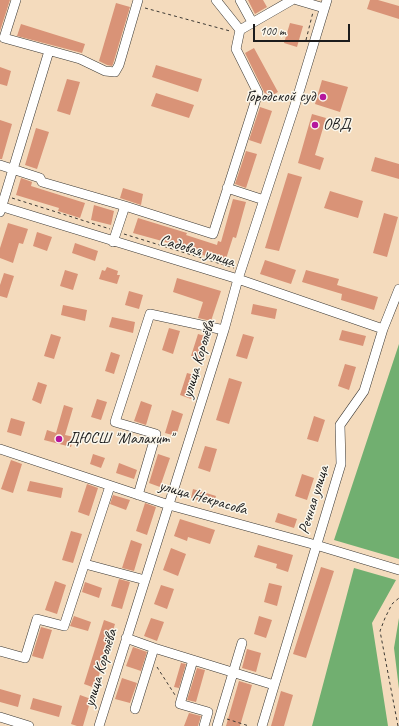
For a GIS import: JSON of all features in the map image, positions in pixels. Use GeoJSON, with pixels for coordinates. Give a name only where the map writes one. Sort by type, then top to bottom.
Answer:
{"type":"FeatureCollection","features":[{"type":"Feature","properties":{"kind":"street"},"geometry":{"type":"LineString","coordinates":[[16,0],[4,38],[80,59],[105,71],[115,72],[119,65],[137,3]]}},
{"type":"Feature","properties":{"kind":"street"},"geometry":{"type":"LineString","coordinates":[[216,0],[239,32]]}},
{"type":"Feature","properties":{"kind":"street"},"geometry":{"type":"LineString","coordinates":[[240,0],[252,22]]}},
{"type":"Feature","properties":{"kind":"street"},"geometry":{"type":"LineString","coordinates":[[0,165],[40,178],[42,182],[126,206],[213,234],[258,93],[236,49],[239,32],[252,22],[292,0]]}},
{"type":"Feature","properties":{"kind":"street"},"geometry":{"type":"LineString","coordinates":[[297,0],[326,4]]}},
{"type":"Feature","properties":{"kind":"street","name":"улица Королёва"},"geometry":{"type":"LineString","coordinates":[[99,726],[224,330],[238,279],[326,4]]}},
{"type":"Feature","properties":{"kind":"street"},"geometry":{"type":"LineString","coordinates":[[1,208],[49,50]]}},
{"type":"Feature","properties":{"kind":"street"},"geometry":{"type":"LineString","coordinates":[[227,188],[264,200]]}},
{"type":"Feature","properties":{"kind":"street"},"geometry":{"type":"LineString","coordinates":[[114,242],[126,206]]}},
{"type":"Feature","properties":{"kind":"street","name":"Садовая улица"},"geometry":{"type":"LineString","coordinates":[[1,208],[238,279],[383,329]]}},
{"type":"Feature","properties":{"kind":"street","name":"Речная улица"},"geometry":{"type":"LineString","coordinates":[[262,726],[341,464],[340,424],[364,391],[383,329],[399,289]]}},
{"type":"Feature","properties":{"kind":"street"},"geometry":{"type":"LineString","coordinates":[[138,495],[156,434],[115,422],[150,314],[224,330]]}},
{"type":"Feature","properties":{"kind":"street","name":"улица Некрасова"},"geometry":{"type":"LineString","coordinates":[[0,449],[169,505],[316,545],[399,570]]}},
{"type":"Feature","properties":{"kind":"street"},"geometry":{"type":"LineString","coordinates":[[0,651],[25,658],[37,619],[64,626],[110,486]]}},
{"type":"Feature","properties":{"kind":"street"},"geometry":{"type":"LineString","coordinates":[[85,564],[145,580]]}},
{"type":"Feature","properties":{"kind":"street"},"geometry":{"type":"LineString","coordinates":[[126,638],[152,652],[193,660],[274,685]]}},
{"type":"Feature","properties":{"kind":"street"},"geometry":{"type":"LineString","coordinates":[[218,722],[242,643]]}},
{"type":"Feature","properties":{"kind":"street"},"geometry":{"type":"LineString","coordinates":[[135,709],[152,652]]}},
{"type":"Feature","properties":{"kind":"street"},"geometry":{"type":"LineString","coordinates":[[193,660],[180,704],[208,712],[204,726]]}},
{"type":"Feature","properties":{"kind":"street"},"geometry":{"type":"LineString","coordinates":[[0,717],[29,726]]}},
{"type":"Feature","properties":{"kind":"path"},"geometry":{"type":"LineString","coordinates":[[137,3],[239,32]]}},
{"type":"Feature","properties":{"kind":"path"},"geometry":{"type":"LineString","coordinates":[[398,726],[380,631],[384,618],[392,604],[399,598]]}},
{"type":"Feature","properties":{"kind":"path"},"geometry":{"type":"LineString","coordinates":[[152,652],[180,704]]}},
{"type":"Feature","properties":{"kind":"path"},"geometry":{"type":"LineString","coordinates":[[218,722],[249,726]]}},
{"type":"Feature","properties":{"kind":"green space"},"geometry":{"type":"Polygon","coordinates":[[[399,344],[399,559],[334,540],[399,344]]]}},
{"type":"Feature","properties":{"kind":"green space"},"geometry":{"type":"Polygon","coordinates":[[[354,568],[396,580],[372,623],[388,726],[312,726],[354,568]]]}},
{"type":"Feature","properties":{"kind":"green space"},"geometry":{"type":"Polygon","coordinates":[[[399,618],[399,689],[394,648],[399,618]]]}},
{"type":"Feature","properties":{"kind":"building"},"geometry":{"type":"Polygon","coordinates":[[[0,0],[10,0],[0,31],[0,0]]]}},
{"type":"Feature","properties":{"kind":"building"},"geometry":{"type":"Polygon","coordinates":[[[248,0],[263,0],[267,7],[255,14],[248,0]]]}},
{"type":"Feature","properties":{"kind":"building"},"geometry":{"type":"Polygon","coordinates":[[[370,0],[378,0],[399,6],[399,19],[367,9],[370,0]]]}},
{"type":"Feature","properties":{"kind":"building"},"geometry":{"type":"Polygon","coordinates":[[[116,3],[130,7],[112,66],[99,61],[116,3]]]}},
{"type":"Feature","properties":{"kind":"building"},"geometry":{"type":"Polygon","coordinates":[[[290,23],[303,26],[297,47],[284,43],[290,23]]]}},
{"type":"Feature","properties":{"kind":"building"},"geometry":{"type":"Polygon","coordinates":[[[21,24],[85,44],[82,53],[17,36],[21,24]]]}},
{"type":"Feature","properties":{"kind":"building"},"geometry":{"type":"Polygon","coordinates":[[[254,48],[278,92],[267,98],[245,53],[254,48]]]}},
{"type":"Feature","properties":{"kind":"building"},"geometry":{"type":"Polygon","coordinates":[[[156,65],[202,79],[198,92],[152,77],[156,65]]]}},
{"type":"Feature","properties":{"kind":"building"},"geometry":{"type":"Polygon","coordinates":[[[0,67],[11,71],[7,86],[0,84],[0,67]]]}},
{"type":"Feature","properties":{"kind":"building"},"geometry":{"type":"Polygon","coordinates":[[[67,79],[80,82],[70,115],[57,111],[67,79]]]}},
{"type":"Feature","properties":{"kind":"building"},"geometry":{"type":"Polygon","coordinates":[[[322,80],[348,87],[340,112],[315,104],[322,80]]]}},
{"type":"Feature","properties":{"kind":"building"},"geometry":{"type":"Polygon","coordinates":[[[156,93],[194,105],[189,118],[151,106],[156,93]]]}},
{"type":"Feature","properties":{"kind":"building"},"geometry":{"type":"Polygon","coordinates":[[[260,107],[272,111],[261,144],[249,140],[260,107]]]}},
{"type":"Feature","properties":{"kind":"building"},"geometry":{"type":"Polygon","coordinates":[[[312,114],[326,118],[315,155],[324,158],[320,170],[298,163],[312,114]]]}},
{"type":"Feature","properties":{"kind":"building"},"geometry":{"type":"Polygon","coordinates":[[[0,120],[12,124],[2,159],[0,159],[0,120]]]}},
{"type":"Feature","properties":{"kind":"building"},"geometry":{"type":"Polygon","coordinates":[[[36,128],[49,132],[37,169],[25,165],[36,128]]]}},
{"type":"Feature","properties":{"kind":"building"},"geometry":{"type":"Polygon","coordinates":[[[246,151],[257,154],[246,188],[235,184],[246,151]]]}},
{"type":"Feature","properties":{"kind":"building"},"geometry":{"type":"Polygon","coordinates":[[[375,157],[399,164],[399,179],[371,171],[375,157]]]}},
{"type":"Feature","properties":{"kind":"building"},"geometry":{"type":"Polygon","coordinates":[[[288,173],[302,177],[279,251],[265,248],[288,173]]]}},
{"type":"Feature","properties":{"kind":"building"},"geometry":{"type":"Polygon","coordinates":[[[21,178],[32,182],[31,186],[85,203],[80,218],[58,211],[59,208],[16,195],[21,178]]]}},
{"type":"Feature","properties":{"kind":"building"},"geometry":{"type":"Polygon","coordinates":[[[123,188],[143,194],[141,205],[120,198],[123,188]]]}},
{"type":"Feature","properties":{"kind":"building"},"geometry":{"type":"Polygon","coordinates":[[[330,191],[363,201],[358,218],[324,208],[330,191]]]}},
{"type":"Feature","properties":{"kind":"building"},"geometry":{"type":"Polygon","coordinates":[[[233,199],[246,202],[236,238],[233,237],[225,262],[190,251],[191,249],[133,233],[138,218],[187,233],[186,235],[217,245],[218,241],[221,242],[233,199]]]}},
{"type":"Feature","properties":{"kind":"building"},"geometry":{"type":"Polygon","coordinates":[[[94,205],[114,211],[111,225],[91,220],[94,205]]]}},
{"type":"Feature","properties":{"kind":"building"},"geometry":{"type":"Polygon","coordinates":[[[384,213],[398,217],[387,257],[373,253],[384,213]]]}},
{"type":"Feature","properties":{"kind":"building"},"geometry":{"type":"Polygon","coordinates":[[[8,223],[28,229],[23,244],[19,243],[13,263],[0,258],[0,248],[8,223]]]}},
{"type":"Feature","properties":{"kind":"building"},"geometry":{"type":"Polygon","coordinates":[[[37,232],[52,237],[47,251],[33,246],[37,232]]]}},
{"type":"Feature","properties":{"kind":"building"},"geometry":{"type":"Polygon","coordinates":[[[75,243],[98,251],[95,261],[72,253],[75,243]]]}},
{"type":"Feature","properties":{"kind":"building"},"geometry":{"type":"Polygon","coordinates":[[[265,260],[296,270],[291,284],[260,274],[265,260]]]}},
{"type":"Feature","properties":{"kind":"building"},"geometry":{"type":"Polygon","coordinates":[[[107,267],[118,271],[117,275],[120,275],[117,284],[99,279],[102,270],[105,271],[107,267]]]}},
{"type":"Feature","properties":{"kind":"building"},"geometry":{"type":"Polygon","coordinates":[[[65,270],[78,274],[73,290],[60,286],[65,270]]]}},
{"type":"Feature","properties":{"kind":"building"},"geometry":{"type":"Polygon","coordinates":[[[306,270],[339,279],[337,285],[378,297],[374,310],[341,300],[342,294],[302,282],[306,270]]]}},
{"type":"Feature","properties":{"kind":"building"},"geometry":{"type":"Polygon","coordinates":[[[4,273],[14,276],[7,298],[0,296],[0,285],[4,273]]]}},
{"type":"Feature","properties":{"kind":"building"},"geometry":{"type":"Polygon","coordinates":[[[177,278],[221,291],[211,321],[198,318],[203,302],[173,292],[177,278]]]}},
{"type":"Feature","properties":{"kind":"building"},"geometry":{"type":"Polygon","coordinates":[[[129,291],[143,295],[139,309],[125,305],[129,291]]]}},
{"type":"Feature","properties":{"kind":"building"},"geometry":{"type":"Polygon","coordinates":[[[253,304],[277,309],[275,319],[251,314],[253,304]]]}},
{"type":"Feature","properties":{"kind":"building"},"geometry":{"type":"Polygon","coordinates":[[[63,305],[87,310],[85,321],[61,315],[63,305]]]}},
{"type":"Feature","properties":{"kind":"building"},"geometry":{"type":"Polygon","coordinates":[[[112,317],[135,322],[133,333],[109,327],[112,317]]]}},
{"type":"Feature","properties":{"kind":"building"},"geometry":{"type":"Polygon","coordinates":[[[169,328],[180,331],[173,354],[162,350],[169,328]]]}},
{"type":"Feature","properties":{"kind":"building"},"geometry":{"type":"Polygon","coordinates":[[[342,330],[366,336],[363,346],[339,340],[342,330]]]}},
{"type":"Feature","properties":{"kind":"building"},"geometry":{"type":"Polygon","coordinates":[[[51,334],[61,337],[54,359],[44,356],[51,334]]]}},
{"type":"Feature","properties":{"kind":"building"},"geometry":{"type":"Polygon","coordinates":[[[198,334],[209,337],[202,360],[191,356],[198,334]]]}},
{"type":"Feature","properties":{"kind":"building"},"geometry":{"type":"Polygon","coordinates":[[[243,334],[254,337],[247,359],[236,356],[243,334]]]}},
{"type":"Feature","properties":{"kind":"building"},"geometry":{"type":"Polygon","coordinates":[[[111,352],[120,355],[114,374],[105,371],[111,352]]]}},
{"type":"Feature","properties":{"kind":"building"},"geometry":{"type":"Polygon","coordinates":[[[345,364],[356,367],[349,390],[338,386],[345,364]]]}},
{"type":"Feature","properties":{"kind":"building"},"geometry":{"type":"Polygon","coordinates":[[[187,373],[198,376],[191,399],[180,395],[187,373]]]}},
{"type":"Feature","properties":{"kind":"building"},"geometry":{"type":"Polygon","coordinates":[[[229,378],[242,382],[229,424],[216,420],[229,378]]]}},
{"type":"Feature","properties":{"kind":"building"},"geometry":{"type":"Polygon","coordinates":[[[38,382],[47,385],[41,404],[32,400],[38,382]]]}},
{"type":"Feature","properties":{"kind":"building"},"geometry":{"type":"Polygon","coordinates":[[[97,399],[107,402],[101,420],[91,417],[97,399]]]}},
{"type":"Feature","properties":{"kind":"building"},"geometry":{"type":"Polygon","coordinates":[[[141,401],[152,405],[146,425],[134,421],[141,401]]]}},
{"type":"Feature","properties":{"kind":"building"},"geometry":{"type":"Polygon","coordinates":[[[64,405],[73,408],[65,435],[74,437],[71,447],[44,440],[47,430],[56,433],[64,405]]]}},
{"type":"Feature","properties":{"kind":"building"},"geometry":{"type":"Polygon","coordinates":[[[172,410],[183,414],[176,436],[165,433],[172,410]]]}},
{"type":"Feature","properties":{"kind":"building"},"geometry":{"type":"Polygon","coordinates":[[[314,416],[325,420],[318,442],[307,439],[314,416]]]}},
{"type":"Feature","properties":{"kind":"building"},"geometry":{"type":"Polygon","coordinates":[[[11,418],[25,422],[21,436],[7,432],[11,418]]]}},
{"type":"Feature","properties":{"kind":"building"},"geometry":{"type":"Polygon","coordinates":[[[205,446],[217,449],[210,472],[198,468],[205,446]]]}},
{"type":"Feature","properties":{"kind":"building"},"geometry":{"type":"Polygon","coordinates":[[[93,454],[105,458],[101,468],[90,464],[93,454]]]}},
{"type":"Feature","properties":{"kind":"building"},"geometry":{"type":"Polygon","coordinates":[[[158,454],[170,458],[160,487],[149,483],[158,454]]]}},
{"type":"Feature","properties":{"kind":"building"},"geometry":{"type":"Polygon","coordinates":[[[11,460],[22,464],[13,493],[1,489],[11,460]]]}},
{"type":"Feature","properties":{"kind":"building"},"geometry":{"type":"Polygon","coordinates":[[[119,463],[137,470],[134,479],[116,473],[119,463]]]}},
{"type":"Feature","properties":{"kind":"building"},"geometry":{"type":"Polygon","coordinates":[[[302,474],[314,478],[307,500],[295,496],[302,474]]]}},
{"type":"Feature","properties":{"kind":"building"},"geometry":{"type":"Polygon","coordinates":[[[30,481],[63,488],[61,498],[27,491],[30,481]]]}},
{"type":"Feature","properties":{"kind":"building"},"geometry":{"type":"Polygon","coordinates":[[[87,484],[98,488],[89,516],[78,512],[87,484]]]}},
{"type":"Feature","properties":{"kind":"building"},"geometry":{"type":"Polygon","coordinates":[[[193,489],[216,496],[213,505],[191,498],[193,489]]]}},
{"type":"Feature","properties":{"kind":"building"},"geometry":{"type":"Polygon","coordinates":[[[113,495],[130,500],[126,510],[110,504],[113,495]]]}},
{"type":"Feature","properties":{"kind":"building"},"geometry":{"type":"Polygon","coordinates":[[[145,503],[156,507],[147,535],[136,531],[145,503]]]}},
{"type":"Feature","properties":{"kind":"building"},"geometry":{"type":"Polygon","coordinates":[[[278,513],[297,519],[294,528],[275,522],[278,513]]]}},
{"type":"Feature","properties":{"kind":"building"},"geometry":{"type":"Polygon","coordinates":[[[180,519],[215,530],[210,544],[188,537],[187,541],[174,536],[180,519]]]}},
{"type":"Feature","properties":{"kind":"building"},"geometry":{"type":"Polygon","coordinates":[[[71,531],[82,534],[73,563],[62,560],[71,531]]]}},
{"type":"Feature","properties":{"kind":"building"},"geometry":{"type":"Polygon","coordinates":[[[131,540],[142,544],[134,571],[122,568],[131,540]]]}},
{"type":"Feature","properties":{"kind":"building"},"geometry":{"type":"Polygon","coordinates":[[[258,545],[293,555],[288,572],[276,568],[277,564],[254,557],[258,545]]]}},
{"type":"Feature","properties":{"kind":"building"},"geometry":{"type":"Polygon","coordinates":[[[171,548],[186,554],[178,576],[163,570],[171,548]]]}},
{"type":"Feature","properties":{"kind":"building"},"geometry":{"type":"Polygon","coordinates":[[[321,567],[334,571],[306,658],[293,654],[321,567]]]}},
{"type":"Feature","properties":{"kind":"building"},"geometry":{"type":"Polygon","coordinates":[[[119,579],[130,582],[122,609],[111,606],[119,579]]]}},
{"type":"Feature","properties":{"kind":"building"},"geometry":{"type":"Polygon","coordinates":[[[55,581],[66,585],[57,614],[45,610],[55,581]]]}},
{"type":"Feature","properties":{"kind":"building"},"geometry":{"type":"Polygon","coordinates":[[[85,582],[102,588],[99,598],[82,592],[85,582]]]}},
{"type":"Feature","properties":{"kind":"building"},"geometry":{"type":"Polygon","coordinates":[[[269,583],[282,586],[277,606],[264,602],[269,583]]]}},
{"type":"Feature","properties":{"kind":"building"},"geometry":{"type":"Polygon","coordinates":[[[161,585],[174,589],[167,609],[154,604],[161,585]]]}},
{"type":"Feature","properties":{"kind":"building"},"geometry":{"type":"Polygon","coordinates":[[[74,616],[91,622],[88,631],[70,626],[74,616]]]}},
{"type":"Feature","properties":{"kind":"building"},"geometry":{"type":"Polygon","coordinates":[[[259,616],[272,620],[266,638],[254,634],[259,616]]]}},
{"type":"Feature","properties":{"kind":"building"},"geometry":{"type":"Polygon","coordinates":[[[151,618],[164,622],[157,641],[144,636],[151,618]]]}},
{"type":"Feature","properties":{"kind":"building"},"geometry":{"type":"Polygon","coordinates":[[[104,620],[115,624],[95,688],[84,684],[104,620]]]}},
{"type":"Feature","properties":{"kind":"building"},"geometry":{"type":"Polygon","coordinates":[[[41,627],[52,630],[43,659],[32,656],[41,627]]]}},
{"type":"Feature","properties":{"kind":"building"},"geometry":{"type":"Polygon","coordinates":[[[133,647],[147,652],[141,671],[126,666],[133,647]]]}},
{"type":"Feature","properties":{"kind":"building"},"geometry":{"type":"Polygon","coordinates":[[[247,649],[261,653],[256,672],[242,668],[247,649]]]}},
{"type":"Feature","properties":{"kind":"building"},"geometry":{"type":"Polygon","coordinates":[[[181,663],[186,664],[179,688],[174,687],[181,663]]]}},
{"type":"Feature","properties":{"kind":"building"},"geometry":{"type":"Polygon","coordinates":[[[197,668],[205,670],[196,702],[187,700],[197,668]]]}},
{"type":"Feature","properties":{"kind":"building"},"geometry":{"type":"Polygon","coordinates":[[[122,678],[137,683],[130,703],[115,699],[122,678]]]}},
{"type":"Feature","properties":{"kind":"building"},"geometry":{"type":"Polygon","coordinates":[[[239,681],[252,685],[240,726],[226,726],[239,681]]]}},
{"type":"Feature","properties":{"kind":"building"},"geometry":{"type":"Polygon","coordinates":[[[0,689],[21,695],[18,707],[0,702],[0,689]]]}},
{"type":"Feature","properties":{"kind":"building"},"geometry":{"type":"Polygon","coordinates":[[[281,691],[293,695],[284,726],[271,726],[281,691]]]}},
{"type":"Feature","properties":{"kind":"building"},"geometry":{"type":"Polygon","coordinates":[[[80,695],[91,699],[83,726],[77,726],[71,724],[80,695]]]}},
{"type":"Feature","properties":{"kind":"building"},"geometry":{"type":"Polygon","coordinates":[[[33,698],[62,706],[59,717],[30,709],[33,698]]]}},
{"type":"Feature","properties":{"kind":"building"},"geometry":{"type":"Polygon","coordinates":[[[189,713],[201,716],[198,726],[184,726],[189,713]]]}},
{"type":"Feature","properties":{"kind":"place","name":"Городской суд"},"geometry":{"type":"Point","coordinates":[323,97]}},
{"type":"Feature","properties":{"kind":"place","name":"ОВД"},"geometry":{"type":"Point","coordinates":[315,125]}},
{"type":"Feature","properties":{"kind":"place","name":"ДЮСШ \"Малахит\""},"geometry":{"type":"Point","coordinates":[59,439]}}]}
